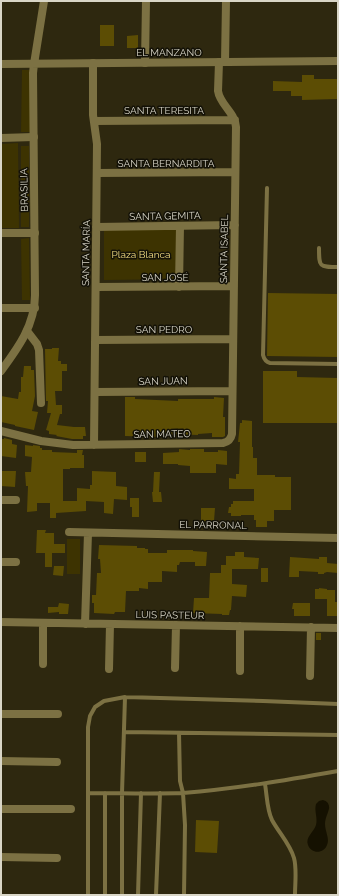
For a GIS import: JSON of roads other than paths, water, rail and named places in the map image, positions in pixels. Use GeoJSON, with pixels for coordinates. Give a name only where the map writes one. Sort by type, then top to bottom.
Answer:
{"type":"FeatureCollection","features":[{"type":"Feature","properties":{"kind":"street","name":"BRASILIA"},"geometry":{"type":"LineString","coordinates":[[1,371],[27,331],[35,308],[34,64],[44,1]]}},
{"type":"Feature","properties":{"kind":"street"},"geometry":{"type":"LineString","coordinates":[[145,63],[146,1]]}},
{"type":"Feature","properties":{"kind":"street"},"geometry":{"type":"LineString","coordinates":[[226,1],[219,95],[235,120]]}},
{"type":"Feature","properties":{"kind":"street","name":"EL MANZANO"},"geometry":{"type":"LineString","coordinates":[[1,64],[338,61]]}},
{"type":"Feature","properties":{"kind":"street","name":"SANTA MARÍA"},"geometry":{"type":"LineString","coordinates":[[93,63],[93,110],[97,139],[94,445]]}},
{"type":"Feature","properties":{"kind":"street","name":"SANTA TERESITA"},"geometry":{"type":"LineString","coordinates":[[94,121],[235,120]]}},
{"type":"Feature","properties":{"kind":"street","name":"SANTA ISABEL"},"geometry":{"type":"LineString","coordinates":[[229,440],[232,434],[235,120]]}},
{"type":"Feature","properties":{"kind":"street"},"geometry":{"type":"LineString","coordinates":[[1,138],[34,138]]}},
{"type":"Feature","properties":{"kind":"street","name":"SANTA BERNARDITA"},"geometry":{"type":"LineString","coordinates":[[97,173],[235,172]]}},
{"type":"Feature","properties":{"kind":"street","name":"SANTA GEMITA"},"geometry":{"type":"LineString","coordinates":[[96,227],[235,225]]}},
{"type":"Feature","properties":{"kind":"street"},"geometry":{"type":"LineString","coordinates":[[179,286],[180,226]]}},
{"type":"Feature","properties":{"kind":"street"},"geometry":{"type":"LineString","coordinates":[[1,233],[35,233]]}},
{"type":"Feature","properties":{"kind":"street","name":"SAN JOSÉ"},"geometry":{"type":"LineString","coordinates":[[96,287],[234,286]]}},
{"type":"Feature","properties":{"kind":"street"},"geometry":{"type":"LineString","coordinates":[[1,308],[35,308]]}},
{"type":"Feature","properties":{"kind":"street"},"geometry":{"type":"LineString","coordinates":[[27,331],[37,344],[39,350],[40,403]]}},
{"type":"Feature","properties":{"kind":"street","name":"SAN PEDRO"},"geometry":{"type":"LineString","coordinates":[[95,340],[233,339]]}},
{"type":"Feature","properties":{"kind":"street","name":"SAN JUAN"},"geometry":{"type":"LineString","coordinates":[[95,392],[232,390]]}},
{"type":"Feature","properties":{"kind":"street","name":"SAN MATEO"},"geometry":{"type":"LineString","coordinates":[[1,431],[53,443],[74,445],[224,443],[229,440]]}},
{"type":"Feature","properties":{"kind":"street"},"geometry":{"type":"LineString","coordinates":[[1,500],[16,500]]}},
{"type":"Feature","properties":{"kind":"street","name":"EL PARRONAL"},"geometry":{"type":"LineString","coordinates":[[69,532],[338,538]]}},
{"type":"Feature","properties":{"kind":"street"},"geometry":{"type":"LineString","coordinates":[[85,624],[88,533]]}},
{"type":"Feature","properties":{"kind":"street"},"geometry":{"type":"LineString","coordinates":[[1,562],[16,562]]}},
{"type":"Feature","properties":{"kind":"street","name":"LUIS PASTEUR"},"geometry":{"type":"LineString","coordinates":[[1,622],[338,628]]}},
{"type":"Feature","properties":{"kind":"street"},"geometry":{"type":"LineString","coordinates":[[43,623],[43,664]]}},
{"type":"Feature","properties":{"kind":"street"},"geometry":{"type":"LineString","coordinates":[[109,669],[110,624]]}},
{"type":"Feature","properties":{"kind":"street"},"geometry":{"type":"LineString","coordinates":[[175,668],[176,625]]}},
{"type":"Feature","properties":{"kind":"street"},"geometry":{"type":"LineString","coordinates":[[240,626],[240,671]]}},
{"type":"Feature","properties":{"kind":"street"},"geometry":{"type":"LineString","coordinates":[[310,676],[311,627]]}},
{"type":"Feature","properties":{"kind":"street"},"geometry":{"type":"LineString","coordinates":[[1,714],[58,714]]}},
{"type":"Feature","properties":{"kind":"street"},"geometry":{"type":"LineString","coordinates":[[1,761],[57,762]]}},
{"type":"Feature","properties":{"kind":"street"},"geometry":{"type":"LineString","coordinates":[[1,808],[71,809]]}},
{"type":"Feature","properties":{"kind":"street"},"geometry":{"type":"LineString","coordinates":[[1,857],[57,858]]}},
{"type":"Feature","properties":{"kind":"lane"},"geometry":{"type":"LineString","coordinates":[[267,188],[263,355],[265,361],[270,364],[338,364]]}},
{"type":"Feature","properties":{"kind":"lane"},"geometry":{"type":"LineString","coordinates":[[319,248],[319,261],[321,264],[325,267],[338,267]]}},
{"type":"Feature","properties":{"kind":"lane"},"geometry":{"type":"LineString","coordinates":[[122,895],[122,793],[125,698]]}},
{"type":"Feature","properties":{"kind":"lane"},"geometry":{"type":"LineString","coordinates":[[88,895],[88,727],[90,716],[95,707],[104,701],[125,698],[263,700],[338,704]]}},
{"type":"Feature","properties":{"kind":"lane"},"geometry":{"type":"LineString","coordinates":[[124,732],[338,735]]}},
{"type":"Feature","properties":{"kind":"lane"},"geometry":{"type":"LineString","coordinates":[[179,733],[180,781],[183,793],[185,825],[184,895]]}},
{"type":"Feature","properties":{"kind":"lane"},"geometry":{"type":"LineString","coordinates":[[88,793],[183,793],[265,784],[338,771]]}},
{"type":"Feature","properties":{"kind":"lane"},"geometry":{"type":"LineString","coordinates":[[265,784],[268,807],[272,820],[290,848],[294,858],[295,895]]}},
{"type":"Feature","properties":{"kind":"lane"},"geometry":{"type":"LineString","coordinates":[[105,793],[105,895]]}},
{"type":"Feature","properties":{"kind":"lane"},"geometry":{"type":"LineString","coordinates":[[138,895],[141,793]]}},
{"type":"Feature","properties":{"kind":"lane"},"geometry":{"type":"LineString","coordinates":[[156,895],[160,793]]}},
{"type":"Feature","properties":{"kind":"park label","name":"Plaza Blanca"},"geometry":{"type":"Point","coordinates":[141,254]}}]}
